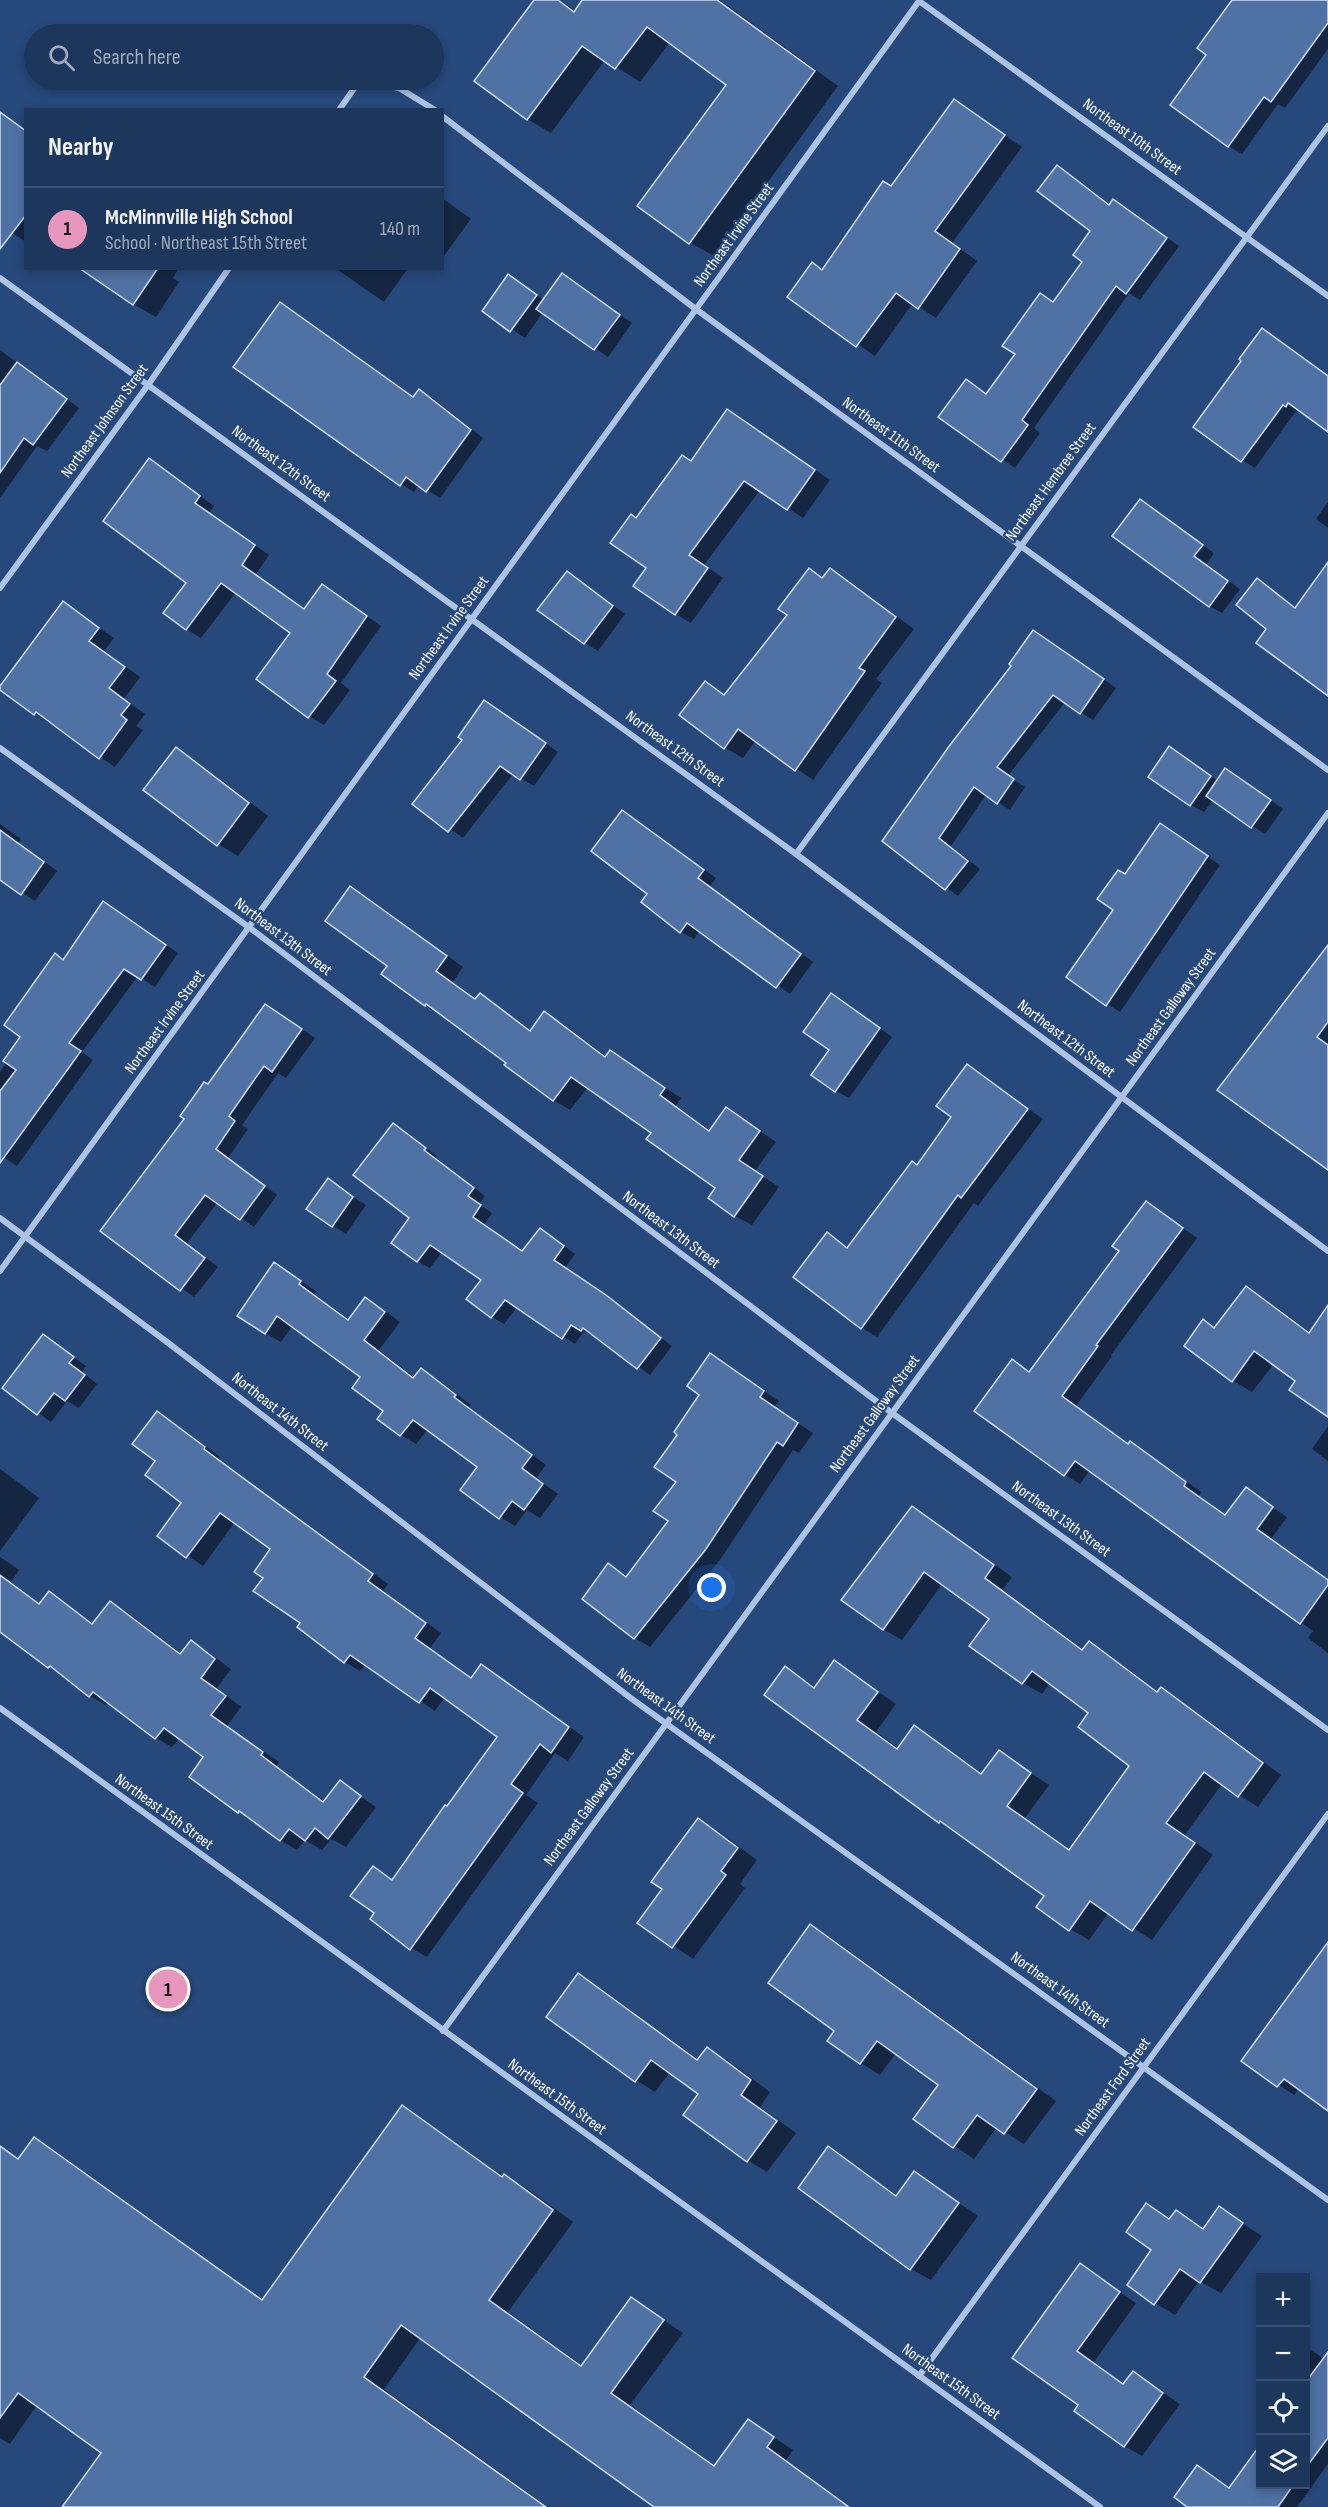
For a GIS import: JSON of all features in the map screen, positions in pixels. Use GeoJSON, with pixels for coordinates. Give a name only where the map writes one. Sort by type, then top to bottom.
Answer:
{"type":"FeatureCollection","features":[{"type":"Feature","properties":{"kind":"street","name":"Northeast 10th Street"},"geometry":{"type":"LineString","coordinates":[[919,1],[1328,296]]}},
{"type":"Feature","properties":{"kind":"street","name":"Northeast Irvine Street"},"geometry":{"type":"LineString","coordinates":[[0,1271],[919,1]]}},
{"type":"Feature","properties":{"kind":"street"},"geometry":{"type":"LineString","coordinates":[[340,108],[353,90]]}},
{"type":"Feature","properties":{"kind":"street"},"geometry":{"type":"LineString","coordinates":[[402,90],[432,108]]}},
{"type":"Feature","properties":{"kind":"street","name":"Northeast 11th Street"},"geometry":{"type":"LineString","coordinates":[[444,118],[697,310],[1328,770]]}},
{"type":"Feature","properties":{"kind":"street","name":"Northeast Hembree Street"},"geometry":{"type":"LineString","coordinates":[[796,854],[1328,126]]}},
{"type":"Feature","properties":{"kind":"street","name":"Northeast Johnson Street"},"geometry":{"type":"LineString","coordinates":[[0,588],[148,385],[228,270]]}},
{"type":"Feature","properties":{"kind":"street","name":"Northeast 12th Street"},"geometry":{"type":"LineString","coordinates":[[0,278],[796,854],[1328,1251]]}},
{"type":"Feature","properties":{"kind":"street","name":"Northeast 13th Street"},"geometry":{"type":"LineString","coordinates":[[0,748],[250,928],[892,1413],[1328,1730]]}},
{"type":"Feature","properties":{"kind":"street","name":"Northeast Galloway Street"},"geometry":{"type":"LineString","coordinates":[[443,2031],[1328,813]]}},
{"type":"Feature","properties":{"kind":"street","name":"Northeast 14th Street"},"geometry":{"type":"LineString","coordinates":[[0,1218],[167,1342],[666,1724],[1328,2200]]}},
{"type":"Feature","properties":{"kind":"street","name":"Northeast 15th Street"},"geometry":{"type":"LineString","coordinates":[[0,1708],[1100,2507]]}},
{"type":"Feature","properties":{"kind":"street","name":"Northeast Ford Street"},"geometry":{"type":"LineString","coordinates":[[920,2376],[1328,1814]]}},
{"type":"Feature","properties":{"kind":"building"},"geometry":{"type":"Polygon","coordinates":[[[534,0],[558,0],[574,12],[582,0],[717,0],[815,71],[689,244],[637,206],[726,85],[647,27],[615,69],[582,46],[527,120],[474,81],[534,0]]]}},
{"type":"Feature","properties":{"kind":"building"},"geometry":{"type":"Polygon","coordinates":[[[1232,0],[1328,0],[1328,23],[1271,102],[1264,97],[1228,147],[1170,105],[1206,55],[1197,48],[1232,0]]]}},
{"type":"Feature","properties":{"kind":"building"},"geometry":{"type":"Polygon","coordinates":[[[954,99],[1005,135],[935,231],[960,249],[918,309],[896,293],[856,347],[787,297],[812,262],[822,270],[883,181],[891,186],[954,99]]]}},
{"type":"Feature","properties":{"kind":"building"},"geometry":{"type":"Polygon","coordinates":[[[0,112],[24,130],[24,218],[0,249],[0,112]]]}},
{"type":"Feature","properties":{"kind":"building"},"geometry":{"type":"Polygon","coordinates":[[[1057,165],[1109,205],[1113,199],[1167,238],[1126,294],[1116,286],[1022,420],[1028,425],[1001,462],[938,417],[966,379],[986,394],[1015,354],[1002,346],[1040,293],[1053,302],[1082,262],[1073,255],[1090,231],[1037,191],[1057,165]]]}},
{"type":"Feature","properties":{"kind":"building"},"geometry":{"type":"Polygon","coordinates":[[[82,270],[157,270],[133,305],[82,270]]]}},
{"type":"Feature","properties":{"kind":"building"},"geometry":{"type":"Polygon","coordinates":[[[562,273],[620,315],[594,350],[536,309],[562,273]]]}},
{"type":"Feature","properties":{"kind":"building"},"geometry":{"type":"Polygon","coordinates":[[[508,274],[537,295],[510,332],[482,311],[508,274]]]}},
{"type":"Feature","properties":{"kind":"building"},"geometry":{"type":"Polygon","coordinates":[[[280,302],[413,397],[419,389],[471,430],[426,492],[406,477],[400,486],[233,367],[280,302]]]}},
{"type":"Feature","properties":{"kind":"building"},"geometry":{"type":"Polygon","coordinates":[[[1262,328],[1328,376],[1328,432],[1288,403],[1286,407],[1283,405],[1241,462],[1193,427],[1262,328]]]}},
{"type":"Feature","properties":{"kind":"building"},"geometry":{"type":"Polygon","coordinates":[[[17,362],[67,399],[33,445],[24,438],[0,473],[0,385],[17,362]]]}},
{"type":"Feature","properties":{"kind":"building"},"geometry":{"type":"Polygon","coordinates":[[[727,409],[815,470],[787,510],[744,481],[689,555],[708,568],[675,615],[633,586],[646,568],[610,543],[631,514],[636,518],[682,455],[691,461],[727,409]]]}},
{"type":"Feature","properties":{"kind":"building"},"geometry":{"type":"Polygon","coordinates":[[[149,458],[200,496],[195,503],[255,545],[242,565],[304,609],[322,584],[367,616],[327,674],[336,681],[308,718],[256,679],[290,633],[221,583],[186,630],[163,613],[186,583],[103,521],[149,458]]]}},
{"type":"Feature","properties":{"kind":"building"},"geometry":{"type":"Polygon","coordinates":[[[1140,499],[1203,545],[1194,556],[1228,581],[1209,607],[1112,536],[1140,499]]]}},
{"type":"Feature","properties":{"kind":"building"},"geometry":{"type":"Polygon","coordinates":[[[1328,562],[1328,696],[1256,643],[1266,629],[1236,605],[1257,578],[1295,608],[1328,562]]]}},
{"type":"Feature","properties":{"kind":"building"},"geometry":{"type":"Polygon","coordinates":[[[809,568],[822,578],[830,568],[896,617],[859,668],[865,671],[795,771],[738,729],[724,749],[679,715],[705,681],[724,695],[787,615],[778,609],[809,568]]]}},
{"type":"Feature","properties":{"kind":"building"},"geometry":{"type":"Polygon","coordinates":[[[567,571],[613,606],[584,644],[537,610],[567,571]]]}},
{"type":"Feature","properties":{"kind":"building"},"geometry":{"type":"Polygon","coordinates":[[[63,601],[99,628],[89,641],[125,667],[109,688],[130,704],[121,715],[127,720],[99,759],[36,712],[34,715],[0,690],[0,686],[63,601]]]}},
{"type":"Feature","properties":{"kind":"building"},"geometry":{"type":"Polygon","coordinates":[[[1033,630],[1104,679],[1080,714],[1053,695],[997,767],[1014,779],[997,804],[974,787],[939,838],[968,861],[945,890],[882,841],[950,745],[1011,666],[1009,664],[1033,630]]]}},
{"type":"Feature","properties":{"kind":"building"},"geometry":{"type":"Polygon","coordinates":[[[484,700],[546,743],[520,780],[500,766],[448,832],[412,804],[462,740],[458,737],[484,700]]]}},
{"type":"Feature","properties":{"kind":"building"},"geometry":{"type":"Polygon","coordinates":[[[1169,746],[1211,776],[1190,806],[1148,777],[1169,746]]]}},
{"type":"Feature","properties":{"kind":"building"},"geometry":{"type":"Polygon","coordinates":[[[176,747],[249,803],[217,846],[143,790],[176,747]]]}},
{"type":"Feature","properties":{"kind":"building"},"geometry":{"type":"Polygon","coordinates":[[[1225,768],[1271,800],[1251,828],[1206,796],[1225,768]]]}},
{"type":"Feature","properties":{"kind":"building"},"geometry":{"type":"Polygon","coordinates":[[[622,810],[704,870],[698,878],[801,954],[776,988],[687,923],[680,933],[641,902],[647,894],[591,851],[622,810]]]}},
{"type":"Feature","properties":{"kind":"building"},"geometry":{"type":"Polygon","coordinates":[[[1160,823],[1208,856],[1106,1006],[1066,977],[1113,910],[1097,899],[1118,870],[1125,874],[1160,823]]]}},
{"type":"Feature","properties":{"kind":"building"},"geometry":{"type":"Polygon","coordinates":[[[0,830],[44,862],[21,895],[0,880],[0,830]]]}},
{"type":"Feature","properties":{"kind":"building"},"geometry":{"type":"Polygon","coordinates":[[[350,886],[447,956],[436,971],[475,999],[480,993],[530,1031],[544,1011],[605,1057],[610,1050],[665,1088],[660,1095],[709,1131],[726,1107],[760,1131],[739,1160],[763,1176],[734,1217],[708,1198],[715,1188],[646,1139],[651,1133],[571,1077],[553,1101],[504,1065],[506,1063],[381,974],[387,966],[325,921],[350,886]]]}},
{"type":"Feature","properties":{"kind":"building"},"geometry":{"type":"Polygon","coordinates":[[[103,901],[166,945],[141,980],[124,969],[69,1043],[81,1051],[0,1163],[0,1091],[16,1070],[3,1061],[20,1037],[4,1025],[55,953],[63,960],[103,901]]]}},
{"type":"Feature","properties":{"kind":"building"},"geometry":{"type":"Polygon","coordinates":[[[1328,945],[1328,1022],[1317,1037],[1328,1045],[1328,1170],[1217,1090],[1328,945]]]}},
{"type":"Feature","properties":{"kind":"building"},"geometry":{"type":"Polygon","coordinates":[[[831,993],[880,1028],[835,1092],[811,1075],[829,1050],[803,1032],[831,993]]]}},
{"type":"Feature","properties":{"kind":"building"},"geometry":{"type":"Polygon","coordinates":[[[265,1004],[302,1029],[272,1072],[264,1066],[229,1116],[235,1121],[216,1149],[265,1186],[240,1220],[205,1195],[175,1235],[205,1258],[180,1291],[100,1231],[184,1119],[180,1116],[204,1082],[208,1084],[265,1004]]]}},
{"type":"Feature","properties":{"kind":"building"},"geometry":{"type":"Polygon","coordinates":[[[967,1064],[1028,1109],[961,1198],[958,1195],[861,1329],[793,1277],[827,1232],[847,1248],[912,1161],[917,1165],[951,1117],[936,1106],[967,1064]]]}},
{"type":"Feature","properties":{"kind":"building"},"geometry":{"type":"Polygon","coordinates":[[[393,1123],[474,1188],[468,1196],[481,1205],[473,1217],[522,1251],[540,1228],[564,1246],[554,1260],[606,1295],[661,1338],[637,1369],[583,1328],[581,1331],[571,1325],[562,1339],[505,1300],[491,1318],[466,1299],[481,1280],[430,1245],[417,1262],[391,1243],[409,1218],[353,1175],[393,1123]]]}},
{"type":"Feature","properties":{"kind":"building"},"geometry":{"type":"Polygon","coordinates":[[[328,1178],[353,1197],[332,1227],[306,1209],[328,1178]]]}},
{"type":"Feature","properties":{"kind":"building"},"geometry":{"type":"Polygon","coordinates":[[[1146,1201],[1183,1228],[1096,1345],[1098,1346],[1062,1396],[1128,1444],[1130,1441],[1186,1482],[1184,1486],[1225,1515],[1246,1487],[1273,1507],[1257,1529],[1328,1580],[1328,1585],[1300,1624],[1075,1461],[1064,1476],[974,1411],[1012,1359],[1029,1372],[1119,1251],[1112,1246],[1146,1201]]]}},
{"type":"Feature","properties":{"kind":"building"},"geometry":{"type":"Polygon","coordinates":[[[274,1262],[301,1281],[299,1284],[348,1320],[365,1297],[385,1312],[364,1340],[413,1378],[421,1368],[456,1395],[454,1397],[532,1455],[522,1468],[543,1484],[524,1510],[512,1501],[499,1519],[460,1490],[477,1467],[413,1420],[400,1436],[377,1419],[383,1411],[352,1388],[360,1377],[277,1316],[265,1334],[237,1316],[274,1262]]]}},
{"type":"Feature","properties":{"kind":"building"},"geometry":{"type":"Polygon","coordinates":[[[1246,1286],[1309,1333],[1328,1305],[1328,1417],[1289,1390],[1295,1381],[1254,1351],[1232,1382],[1184,1346],[1203,1319],[1214,1328],[1246,1286]]]}},
{"type":"Feature","properties":{"kind":"building"},"geometry":{"type":"Polygon","coordinates":[[[43,1334],[74,1357],[69,1363],[85,1375],[65,1401],[54,1393],[37,1415],[2,1388],[43,1334]]]}},
{"type":"Feature","properties":{"kind":"building"},"geometry":{"type":"Polygon","coordinates":[[[710,1353],[764,1391],[760,1397],[798,1423],[783,1446],[777,1442],[706,1549],[634,1639],[582,1599],[608,1563],[626,1577],[668,1521],[653,1511],[676,1482],[654,1467],[677,1435],[674,1432],[699,1395],[687,1386],[710,1353]]]}},
{"type":"Feature","properties":{"kind":"building"},"geometry":{"type":"Polygon","coordinates":[[[157,1411],[205,1447],[204,1449],[373,1574],[368,1581],[426,1623],[415,1638],[471,1678],[481,1664],[569,1727],[551,1753],[540,1744],[511,1784],[523,1793],[410,1950],[370,1919],[374,1913],[350,1896],[373,1866],[392,1880],[497,1737],[430,1688],[419,1703],[350,1655],[344,1663],[297,1627],[300,1623],[253,1591],[263,1578],[254,1572],[270,1549],[220,1513],[186,1558],[157,1536],[181,1503],[145,1475],[155,1461],[132,1444],[157,1411]]]}},
{"type":"Feature","properties":{"kind":"building"},"geometry":{"type":"Polygon","coordinates":[[[912,1506],[994,1565],[985,1578],[1082,1650],[1089,1641],[1157,1692],[1161,1687],[1263,1763],[1238,1797],[1204,1772],[1166,1823],[1195,1843],[1132,1931],[1090,1901],[1069,1931],[1036,1907],[1044,1896],[940,1821],[939,1823],[764,1695],[785,1666],[814,1688],[834,1660],[878,1692],[857,1720],[897,1749],[914,1725],[981,1774],[999,1750],[1031,1773],[1007,1806],[1069,1850],[1129,1766],[1078,1727],[1088,1713],[1032,1671],[1022,1684],[969,1646],[989,1619],[924,1572],[883,1630],[841,1600],[912,1506]]]}},
{"type":"Feature","properties":{"kind":"building"},"geometry":{"type":"Polygon","coordinates":[[[0,1575],[39,1604],[49,1591],[92,1624],[110,1601],[180,1654],[191,1640],[215,1659],[201,1678],[226,1696],[211,1715],[263,1752],[261,1755],[323,1802],[340,1780],[361,1796],[328,1839],[315,1828],[305,1841],[289,1829],[280,1841],[189,1777],[203,1757],[164,1728],[155,1739],[93,1692],[89,1697],[50,1666],[48,1668],[0,1632],[0,1575]]]}},
{"type":"Feature","properties":{"kind":"building"},"geometry":{"type":"Polygon","coordinates":[[[698,1818],[738,1848],[721,1871],[726,1875],[672,1948],[637,1923],[662,1889],[651,1882],[698,1818]]]}},
{"type":"Feature","properties":{"kind":"building"},"geometry":{"type":"Polygon","coordinates":[[[810,1924],[1037,2089],[1004,2134],[977,2115],[953,2148],[913,2119],[938,2085],[877,2041],[860,2064],[827,2041],[834,2031],[768,1983],[810,1924]]]}},
{"type":"Feature","properties":{"kind":"building"},"geometry":{"type":"Polygon","coordinates":[[[1328,1942],[1328,2111],[1284,2079],[1277,2087],[1241,2061],[1328,1942]]]}},
{"type":"Feature","properties":{"kind":"building"},"geometry":{"type":"Polygon","coordinates":[[[578,1973],[697,2060],[707,2047],[751,2080],[741,2095],[777,2121],[747,2162],[683,2115],[698,2094],[651,2060],[635,2082],[546,2017],[578,1973]]]}},
{"type":"Feature","properties":{"kind":"building"},"geometry":{"type":"Polygon","coordinates":[[[402,2105],[502,2177],[504,2174],[553,2210],[489,2300],[581,2366],[631,2297],[664,2320],[611,2393],[714,2466],[748,2419],[774,2437],[767,2447],[849,2507],[654,2507],[401,2325],[364,2377],[546,2507],[62,2507],[101,2453],[18,2393],[0,2418],[0,2146],[18,2159],[34,2137],[262,2300],[402,2105]]]}},
{"type":"Feature","properties":{"kind":"building"},"geometry":{"type":"Polygon","coordinates":[[[828,2146],[896,2196],[914,2171],[959,2203],[910,2270],[798,2188],[828,2146]]]}},
{"type":"Feature","properties":{"kind":"building"},"geometry":{"type":"Polygon","coordinates":[[[1146,2203],[1169,2219],[1176,2210],[1203,2229],[1219,2206],[1243,2223],[1200,2283],[1180,2269],[1154,2305],[1127,2285],[1151,2250],[1126,2232],[1146,2203]]]}},
{"type":"Feature","properties":{"kind":"building"},"geometry":{"type":"Polygon","coordinates":[[[1080,2263],[1120,2292],[1077,2351],[1123,2384],[1133,2371],[1163,2393],[1124,2447],[1074,2411],[1078,2405],[1012,2358],[1080,2263]]]}},
{"type":"Feature","properties":{"kind":"building"},"geometry":{"type":"Polygon","coordinates":[[[1328,2352],[1328,2438],[1310,2462],[1310,2381],[1310,2376],[1328,2352]]]}},
{"type":"Feature","properties":{"kind":"building"},"geometry":{"type":"Polygon","coordinates":[[[1256,2451],[1256,2489],[1291,2489],[1278,2507],[1187,2507],[1174,2497],[1197,2465],[1229,2488],[1256,2451]]]}},
{"type":"Feature","properties":{"kind":"place","name":"McMinnville High School"},"geometry":{"type":"Point","coordinates":[168,1989]}}]}
